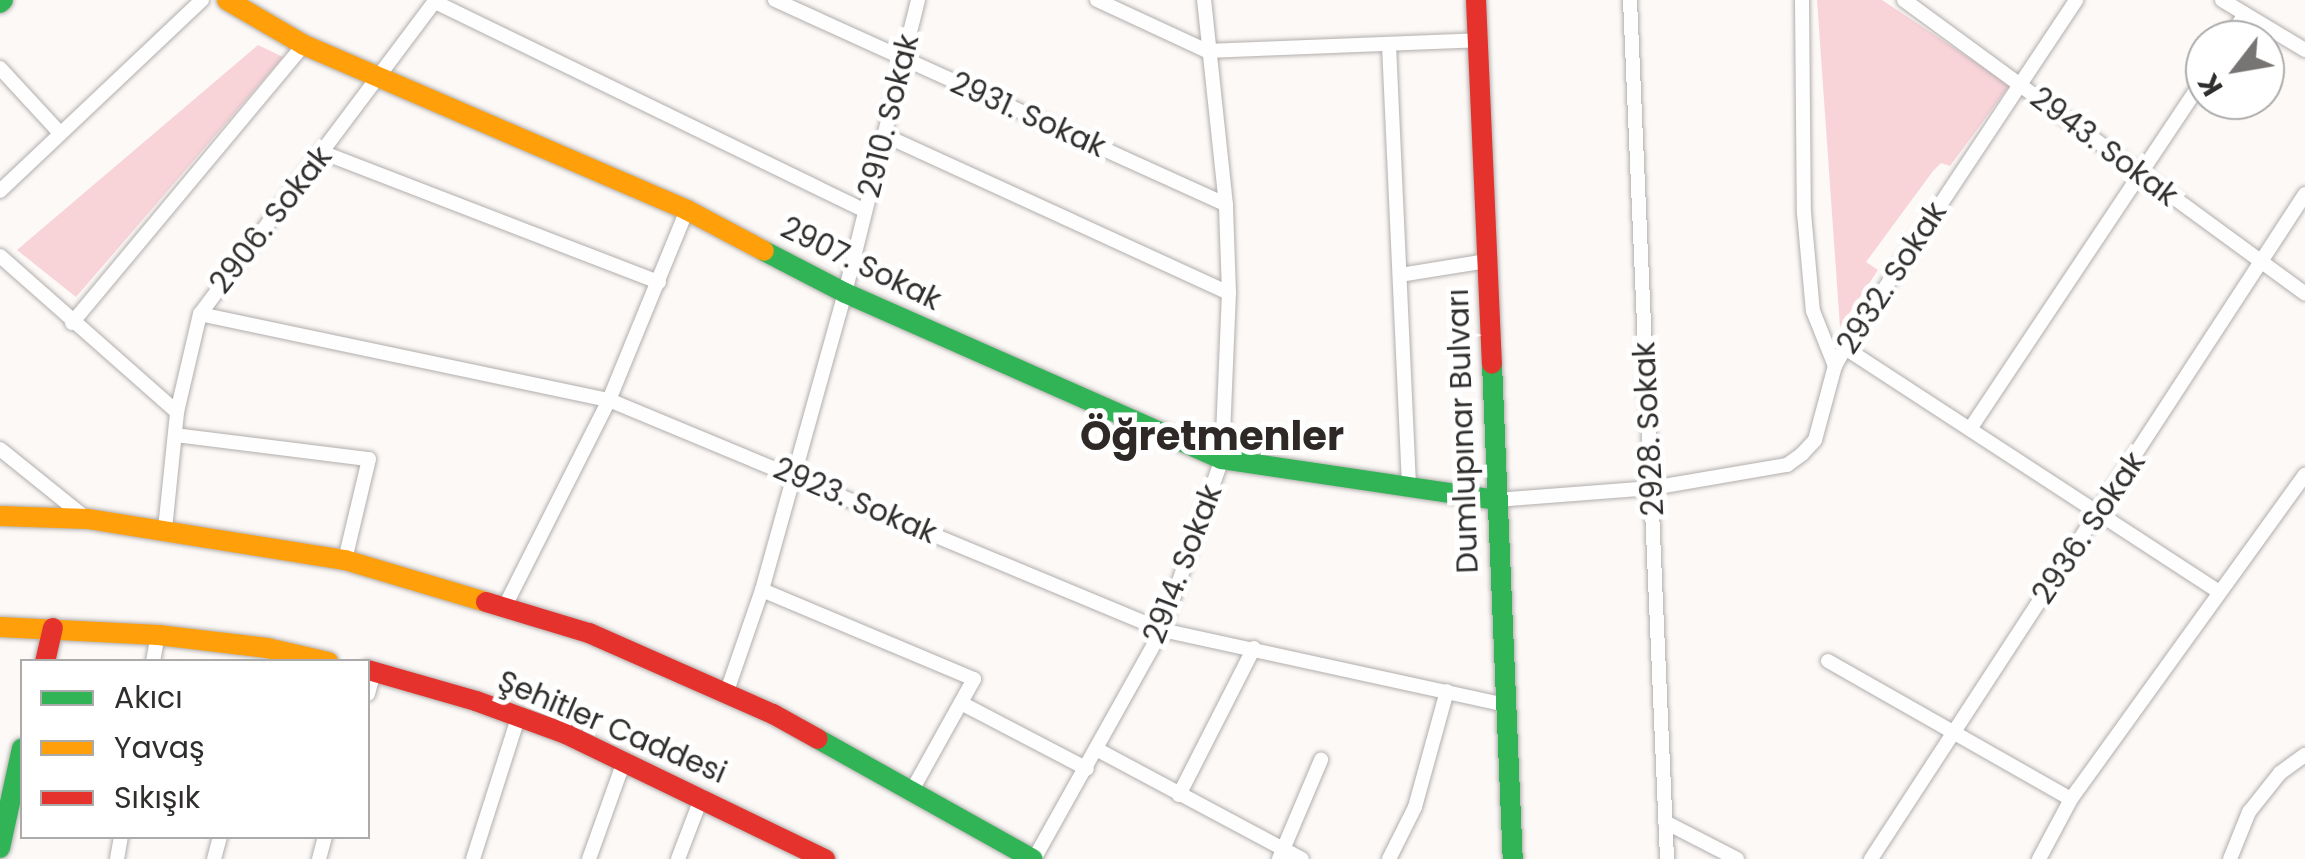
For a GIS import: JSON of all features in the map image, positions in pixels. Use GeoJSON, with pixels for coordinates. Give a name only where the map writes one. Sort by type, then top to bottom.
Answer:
{"type":"FeatureCollection","features":[{"type":"Feature","properties":{"kind":"street"},"geometry":{"type":"LineString","coordinates":[[0,191],[202,0]]}},
{"type":"Feature","properties":{"kind":"street","name":"2907. Sokak"},"geometry":{"type":"LineString","coordinates":[[227,0],[304,45],[687,210],[844,294],[1222,459],[1496,500]]}},
{"type":"Feature","properties":{"kind":"street","name":"2931. Sokak"},"geometry":{"type":"LineString","coordinates":[[775,0],[1226,205]]}},
{"type":"Feature","properties":{"kind":"street","name":"2910. Sokak"},"geometry":{"type":"LineString","coordinates":[[726,694],[762,590],[791,474],[844,294],[918,0]]}},
{"type":"Feature","properties":{"kind":"street"},"geometry":{"type":"LineString","coordinates":[[1097,0],[1207,51],[1477,40]]}},
{"type":"Feature","properties":{"kind":"street","name":"2914. Sokak"},"geometry":{"type":"LineString","coordinates":[[1033,859],[1087,770],[1162,630],[1222,459],[1229,294],[1226,205],[1204,0]]}},
{"type":"Feature","properties":{"kind":"street","name":"Dumlupınar Bulvarı"},"geometry":{"type":"LineString","coordinates":[[1476,0],[1513,859]]}},
{"type":"Feature","properties":{"kind":"street","name":"2928. Sokak"},"geometry":{"type":"LineString","coordinates":[[1630,0],[1667,859]]}},
{"type":"Feature","properties":{"kind":"street"},"geometry":{"type":"LineString","coordinates":[[1802,0],[1804,213],[1814,311],[1834,366]]}},
{"type":"Feature","properties":{"kind":"street","name":"2943. Sokak"},"geometry":{"type":"LineString","coordinates":[[1904,0],[2020,82],[2140,178],[2305,294]]}},
{"type":"Feature","properties":{"kind":"street","name":"2932. Sokak"},"geometry":{"type":"LineString","coordinates":[[1496,500],[1652,488],[1787,465],[1815,440],[1834,366],[1845,348],[2076,0]]}},
{"type":"Feature","properties":{"kind":"street"},"geometry":{"type":"LineString","coordinates":[[2222,0],[2305,50]]}},
{"type":"Feature","properties":{"kind":"street"},"geometry":{"type":"LineString","coordinates":[[435,1],[865,211]]}},
{"type":"Feature","properties":{"kind":"street","name":"2906. Sokak"},"geometry":{"type":"LineString","coordinates":[[165,529],[177,412],[200,314],[435,1]]}},
{"type":"Feature","properties":{"kind":"street"},"geometry":{"type":"LineString","coordinates":[[2241,20],[2245,14]]}},
{"type":"Feature","properties":{"kind":"street"},"geometry":{"type":"LineString","coordinates":[[72,323],[304,45]]}},
{"type":"Feature","properties":{"kind":"street"},"geometry":{"type":"LineString","coordinates":[[1390,45],[1409,488]]}},
{"type":"Feature","properties":{"kind":"street"},"geometry":{"type":"LineString","coordinates":[[0,68],[60,133]]}},
{"type":"Feature","properties":{"kind":"street"},"geometry":{"type":"LineString","coordinates":[[1970,429],[2185,107]]}},
{"type":"Feature","properties":{"kind":"street"},"geometry":{"type":"LineString","coordinates":[[884,136],[1229,294]]}},
{"type":"Feature","properties":{"kind":"street"},"geometry":{"type":"LineString","coordinates":[[324,153],[659,282]]}},
{"type":"Feature","properties":{"kind":"street","name":"2936. Sokak"},"geometry":{"type":"LineString","coordinates":[[1871,859],[1954,728],[2102,512],[2305,194]]}},
{"type":"Feature","properties":{"kind":"street"},"geometry":{"type":"LineString","coordinates":[[504,608],[608,400],[687,210]]}},
{"type":"Feature","properties":{"kind":"street"},"geometry":{"type":"LineString","coordinates":[[0,256],[177,412]]}},
{"type":"Feature","properties":{"kind":"street"},"geometry":{"type":"LineString","coordinates":[[1400,275],[1486,261]]}},
{"type":"Feature","properties":{"kind":"street","name":"2923. Sokak"},"geometry":{"type":"LineString","coordinates":[[200,314],[608,400],[1162,630],[1506,705]]}},
{"type":"Feature","properties":{"kind":"street"},"geometry":{"type":"LineString","coordinates":[[1845,348],[2218,591]]}},
{"type":"Feature","properties":{"kind":"street"},"geometry":{"type":"LineString","coordinates":[[175,435],[369,459],[345,560]]}},
{"type":"Feature","properties":{"kind":"street"},"geometry":{"type":"LineString","coordinates":[[0,449],[88,519]]}},
{"type":"Feature","properties":{"kind":"street"},"geometry":{"type":"LineString","coordinates":[[2039,859],[2071,799],[2305,474]]}},
{"type":"Feature","properties":{"kind":"street"},"geometry":{"type":"LineString","coordinates":[[0,516],[88,519],[345,560],[588,633],[726,694],[1033,859]]}},
{"type":"Feature","properties":{"kind":"street"},"geometry":{"type":"LineString","coordinates":[[762,590],[974,679],[911,792]]}},
{"type":"Feature","properties":{"kind":"street"},"geometry":{"type":"LineString","coordinates":[[0,627],[158,635],[301,659]]}},
{"type":"Feature","properties":{"kind":"street"},"geometry":{"type":"LineString","coordinates":[[45,659],[53,628]]}},
{"type":"Feature","properties":{"kind":"street"},"geometry":{"type":"LineString","coordinates":[[154,659],[158,635]]}},
{"type":"Feature","properties":{"kind":"street"},"geometry":{"type":"LineString","coordinates":[[1180,794],[1254,648]]}},
{"type":"Feature","properties":{"kind":"street"},"geometry":{"type":"LineString","coordinates":[[1828,661],[1954,728],[2071,799]]}},
{"type":"Feature","properties":{"kind":"street","name":"Şehitler Caddesi"},"geometry":{"type":"LineString","coordinates":[[371,671],[476,701],[624,760],[824,859]]}},
{"type":"Feature","properties":{"kind":"street"},"geometry":{"type":"LineString","coordinates":[[1389,859],[1415,807],[1447,692]]}},
{"type":"Feature","properties":{"kind":"street"},"geometry":{"type":"LineString","coordinates":[[960,703],[1087,770]]}},
{"type":"Feature","properties":{"kind":"street"},"geometry":{"type":"LineString","coordinates":[[472,859],[518,718]]}},
{"type":"Feature","properties":{"kind":"street"},"geometry":{"type":"LineString","coordinates":[[1098,750],[1282,854],[1302,859]]}},
{"type":"Feature","properties":{"kind":"street"},"geometry":{"type":"LineString","coordinates":[[0,848],[4,802],[20,754]]}},
{"type":"Feature","properties":{"kind":"street"},"geometry":{"type":"LineString","coordinates":[[2230,859],[2249,812],[2280,773],[2305,755]]}},
{"type":"Feature","properties":{"kind":"street"},"geometry":{"type":"LineString","coordinates":[[589,859],[624,760]]}},
{"type":"Feature","properties":{"kind":"street"},"geometry":{"type":"LineString","coordinates":[[1282,854],[1321,760]]}},
{"type":"Feature","properties":{"kind":"street"},"geometry":{"type":"LineString","coordinates":[[678,859],[702,796]]}},
{"type":"Feature","properties":{"kind":"street"},"geometry":{"type":"LineString","coordinates":[[1665,822],[1737,859]]}},
{"type":"Feature","properties":{"kind":"shaded area"},"geometry":{"type":"Polygon","coordinates":[[[1817,0],[1882,0],[2010,85],[1950,166],[1941,163],[1933,171],[1866,262],[1878,270],[1840,327],[1817,0]]]}},
{"type":"Feature","properties":{"kind":"shaded area"},"geometry":{"type":"Polygon","coordinates":[[[258,45],[283,57],[76,297],[17,250],[258,45]]]}},
{"type":"Feature","properties":{"kind":"traffic: fast"},"geometry":{"type":"LineString","coordinates":[[0,3],[3,0]]}},
{"type":"Feature","properties":{"kind":"traffic: fast"},"geometry":{"type":"LineString","coordinates":[[764,251],[845,293],[1222,459],[1496,500]]}},
{"type":"Feature","properties":{"kind":"traffic: fast"},"geometry":{"type":"LineString","coordinates":[[1492,364],[1513,859]]}},
{"type":"Feature","properties":{"kind":"traffic: fast"},"geometry":{"type":"LineString","coordinates":[[818,739],[1033,859]]}},
{"type":"Feature","properties":{"kind":"traffic: fast"},"geometry":{"type":"LineString","coordinates":[[0,848],[20,757]]}},
{"type":"Feature","properties":{"kind":"traffic: slow"},"geometry":{"type":"LineString","coordinates":[[227,0],[304,45],[687,210],[764,251]]}},
{"type":"Feature","properties":{"kind":"traffic: slow"},"geometry":{"type":"LineString","coordinates":[[0,516],[88,519],[345,560],[486,602]]}},
{"type":"Feature","properties":{"kind":"traffic: slow"},"geometry":{"type":"LineString","coordinates":[[0,627],[158,635],[267,648],[315,659]]}},
{"type":"Feature","properties":{"kind":"traffic: jam"},"geometry":{"type":"LineString","coordinates":[[1476,0],[1492,364]]}},
{"type":"Feature","properties":{"kind":"traffic: jam"},"geometry":{"type":"LineString","coordinates":[[486,602],[589,633],[773,714],[818,739]]}},
{"type":"Feature","properties":{"kind":"traffic: jam"},"geometry":{"type":"LineString","coordinates":[[46,659],[53,628]]}},
{"type":"Feature","properties":{"kind":"traffic: jam"},"geometry":{"type":"LineString","coordinates":[[370,671],[476,701],[566,734],[825,859]]}},
{"type":"Feature","properties":{"kind":"district","name":"Öğretmenler"},"geometry":{"type":"Point","coordinates":[1212,436]}}]}
